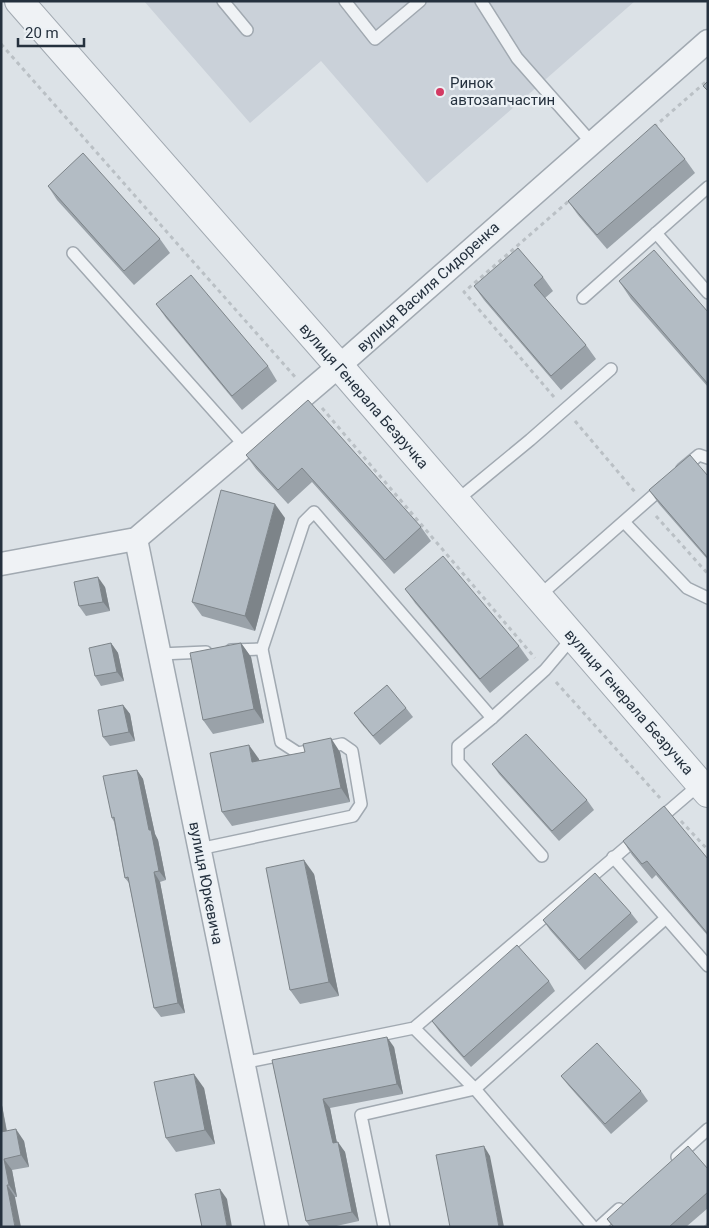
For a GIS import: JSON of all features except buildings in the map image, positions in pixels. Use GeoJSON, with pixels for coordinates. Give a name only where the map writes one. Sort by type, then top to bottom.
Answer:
{"type":"FeatureCollection","features":[{"type":"Feature","properties":{"kind":"street","name":"вулиця Генерала Безручка"},"geometry":{"type":"LineString","coordinates":[[19,1],[539,596],[704,788]]}},
{"type":"Feature","properties":{"kind":"street","name":"вулиця Василя Сидоренка"},"geometry":{"type":"LineString","coordinates":[[1,564],[136,539],[338,366],[708,41]]}},
{"type":"Feature","properties":{"kind":"street","name":"вулиця Юркевича"},"geometry":{"type":"LineString","coordinates":[[136,539],[277,1227]]}},
{"type":"Feature","properties":{"kind":"lane"},"geometry":{"type":"LineString","coordinates":[[223,1],[247,30]]}},
{"type":"Feature","properties":{"kind":"lane"},"geometry":{"type":"LineString","coordinates":[[345,1],[375,38],[420,1]]}},
{"type":"Feature","properties":{"kind":"lane"},"geometry":{"type":"LineString","coordinates":[[481,1],[517,58],[592,142]]}},
{"type":"Feature","properties":{"kind":"lane"},"geometry":{"type":"LineString","coordinates":[[583,298],[708,187]]}},
{"type":"Feature","properties":{"kind":"lane"},"geometry":{"type":"LineString","coordinates":[[656,233],[708,293]]}},
{"type":"Feature","properties":{"kind":"lane"},"geometry":{"type":"LineString","coordinates":[[73,253],[245,446]]}},
{"type":"Feature","properties":{"kind":"lane"},"geometry":{"type":"LineString","coordinates":[[456,501],[612,369]]}},
{"type":"Feature","properties":{"kind":"lane"},"geometry":{"type":"LineString","coordinates":[[539,596],[699,455],[708,458]]}},
{"type":"Feature","properties":{"kind":"lane"},"geometry":{"type":"LineString","coordinates":[[199,849],[353,816],[361,804],[352,751],[342,744],[298,753],[281,742],[262,649],[304,522],[314,512],[492,718]]}},
{"type":"Feature","properties":{"kind":"lane"},"geometry":{"type":"LineString","coordinates":[[624,522],[687,588],[708,598]]}},
{"type":"Feature","properties":{"kind":"lane"},"geometry":{"type":"LineString","coordinates":[[542,856],[458,762],[458,746],[545,670],[573,637]]}},
{"type":"Feature","properties":{"kind":"lane"},"geometry":{"type":"LineString","coordinates":[[160,654],[262,649]]}},
{"type":"Feature","properties":{"kind":"lane"},"geometry":{"type":"LineString","coordinates":[[242,1063],[414,1028],[671,809],[704,788]]}},
{"type":"Feature","properties":{"kind":"lane"},"geometry":{"type":"LineString","coordinates":[[613,857],[708,966]]}},
{"type":"Feature","properties":{"kind":"lane"},"geometry":{"type":"LineString","coordinates":[[384,1227],[361,1115],[475,1089],[666,918]]}},
{"type":"Feature","properties":{"kind":"lane"},"geometry":{"type":"LineString","coordinates":[[414,1028],[475,1089],[592,1227]]}},
{"type":"Feature","properties":{"kind":"lane"},"geometry":{"type":"LineString","coordinates":[[671,1162],[708,1130]]}},
{"type":"Feature","properties":{"kind":"lane"},"geometry":{"type":"LineString","coordinates":[[598,1227],[628,1201]]}},
{"type":"Feature","properties":{"kind":"path"},"geometry":{"type":"LineString","coordinates":[[1,44],[308,392],[545,670],[708,850]]}},
{"type":"Feature","properties":{"kind":"path"},"geometry":{"type":"LineString","coordinates":[[649,131],[708,80]]}},
{"type":"Feature","properties":{"kind":"path"},"geometry":{"type":"LineString","coordinates":[[575,196],[464,292],[645,504],[708,574]]}},
{"type":"Feature","properties":{"kind":"shaded area","name":"Ринок автозапчастин"},"geometry":{"type":"Polygon","coordinates":[[[144,1],[635,1],[427,183],[321,61],[250,123],[144,1]]]}},
{"type":"Feature","properties":{"kind":"place","name":"Ринок автозапчастин"},"geometry":{"type":"Point","coordinates":[440,92]}}]}
